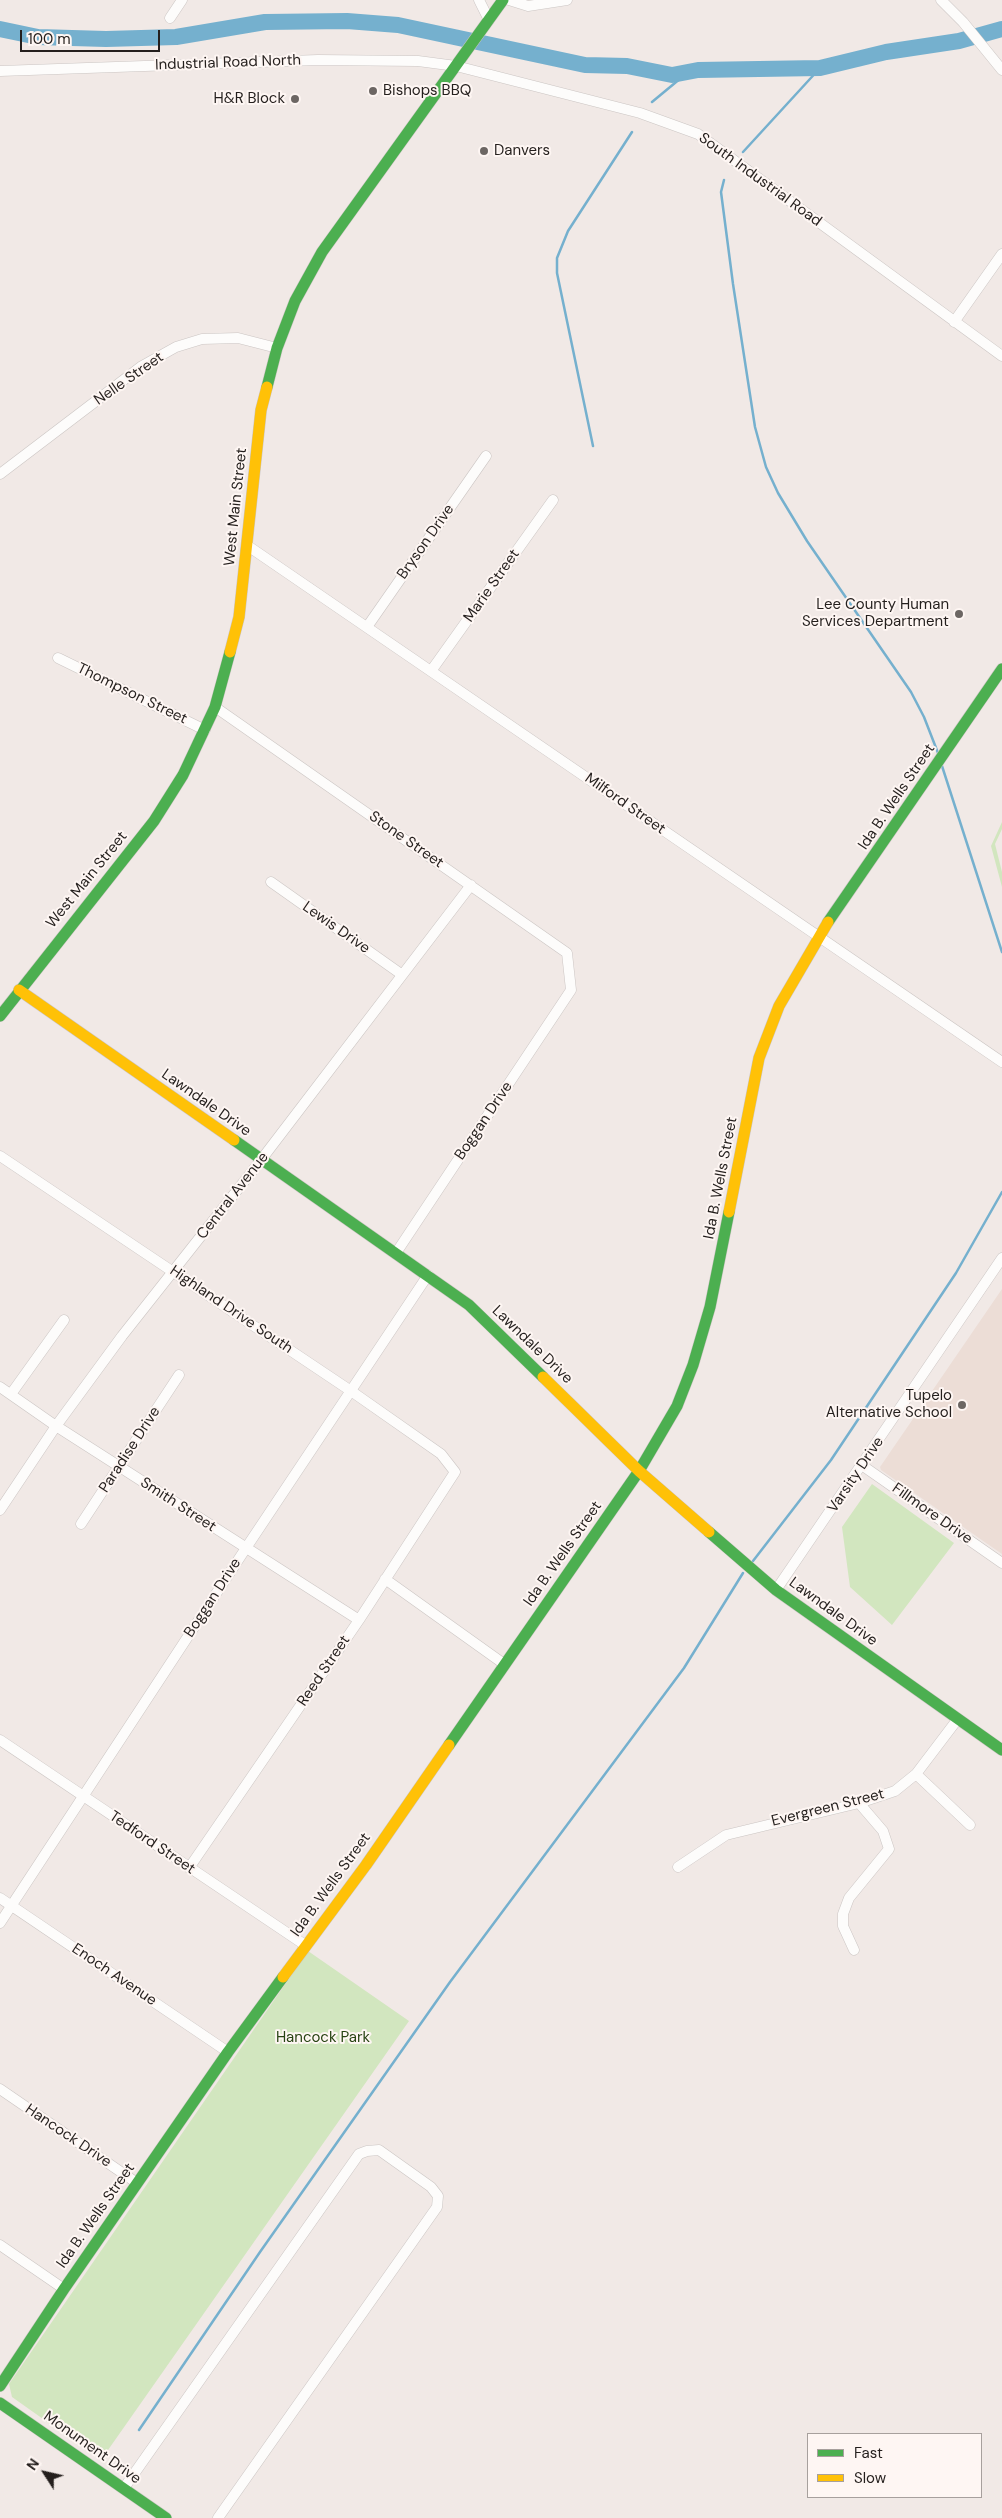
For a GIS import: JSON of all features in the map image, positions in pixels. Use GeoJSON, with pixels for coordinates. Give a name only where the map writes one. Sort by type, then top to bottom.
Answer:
{"type":"FeatureCollection","features":[{"type":"Feature","properties":{"kind":"street"},"geometry":{"type":"LineString","coordinates":[[170,18],[182,0]]}},
{"type":"Feature","properties":{"kind":"street"},"geometry":{"type":"LineString","coordinates":[[479,0],[489,20]]}},
{"type":"Feature","properties":{"kind":"street","name":"West Main Street"},"geometry":{"type":"LineString","coordinates":[[0,1016],[18,990],[154,821],[183,775],[215,707],[239,617],[261,410],[277,348],[295,302],[322,252],[503,0]]}},
{"type":"Feature","properties":{"kind":"street"},"geometry":{"type":"LineString","coordinates":[[509,0],[528,6],[556,0]]}},
{"type":"Feature","properties":{"kind":"street"},"geometry":{"type":"LineString","coordinates":[[941,0],[963,22],[1002,70]]}},
{"type":"Feature","properties":{"kind":"street","name":"Industrial Road North"},"geometry":{"type":"LineString","coordinates":[[0,71],[318,60],[418,61],[456,66]]}},
{"type":"Feature","properties":{"kind":"street","name":"South Industrial Road"},"geometry":{"type":"LineString","coordinates":[[456,66],[570,97],[640,113],[698,134],[1002,356]]}},
{"type":"Feature","properties":{"kind":"street"},"geometry":{"type":"LineString","coordinates":[[954,322],[1002,254]]}},
{"type":"Feature","properties":{"kind":"street","name":"Nelle Street"},"geometry":{"type":"LineString","coordinates":[[0,474],[142,366],[176,347],[202,339],[238,338],[277,348]]}},
{"type":"Feature","properties":{"kind":"street","name":"Bryson Drive"},"geometry":{"type":"LineString","coordinates":[[367,627],[486,456]]}},
{"type":"Feature","properties":{"kind":"street","name":"Marie Street"},"geometry":{"type":"LineString","coordinates":[[431,672],[553,500]]}},
{"type":"Feature","properties":{"kind":"street","name":"Milford Street"},"geometry":{"type":"LineString","coordinates":[[248,546],[1002,1062]]}},
{"type":"Feature","properties":{"kind":"street","name":"Thompson Street"},"geometry":{"type":"LineString","coordinates":[[58,658],[205,730]]}},
{"type":"Feature","properties":{"kind":"street","name":"Ida B. Wells Street"},"geometry":{"type":"LineString","coordinates":[[0,2386],[64,2289],[228,2052],[305,1945],[366,1865],[639,1472],[677,1406],[693,1365],[710,1307],[759,1058],[786,992],[818,937],[1002,669]]}},
{"type":"Feature","properties":{"kind":"street","name":"Stone Street"},"geometry":{"type":"LineString","coordinates":[[215,707],[567,953],[571,990]]}},
{"type":"Feature","properties":{"kind":"street","name":"Lewis Drive"},"geometry":{"type":"LineString","coordinates":[[271,882],[401,974]]}},
{"type":"Feature","properties":{"kind":"street","name":"Central Avenue"},"geometry":{"type":"LineString","coordinates":[[0,1510],[56,1426],[122,1336],[261,1160],[401,974],[471,885]]}},
{"type":"Feature","properties":{"kind":"street","name":"Lawndale Drive"},"geometry":{"type":"LineString","coordinates":[[18,990],[469,1305],[639,1472],[776,1590],[1002,1750]]}},
{"type":"Feature","properties":{"kind":"street","name":"Boggan Drive"},"geometry":{"type":"LineString","coordinates":[[396,1253],[571,990]]}},
{"type":"Feature","properties":{"kind":"street","name":"Highland Drive South"},"geometry":{"type":"LineString","coordinates":[[0,1156],[351,1391],[441,1454],[455,1472]]}},
{"type":"Feature","properties":{"kind":"street","name":"Varsity Drive"},"geometry":{"type":"LineString","coordinates":[[776,1590],[863,1466],[1002,1258]]}},
{"type":"Feature","properties":{"kind":"street","name":"Boggan Drive"},"geometry":{"type":"LineString","coordinates":[[0,1923],[428,1275]]}},
{"type":"Feature","properties":{"kind":"street"},"geometry":{"type":"LineString","coordinates":[[11,1394],[64,1320]]}},
{"type":"Feature","properties":{"kind":"street","name":"Paradise Drive"},"geometry":{"type":"LineString","coordinates":[[82,1524],[179,1376]]}},
{"type":"Feature","properties":{"kind":"street","name":"Smith Street"},"geometry":{"type":"LineString","coordinates":[[0,1386],[56,1426],[359,1620]]}},
{"type":"Feature","properties":{"kind":"street","name":"Fillmore Drive"},"geometry":{"type":"LineString","coordinates":[[863,1466],[1002,1562]]}},
{"type":"Feature","properties":{"kind":"street","name":"Reed Street"},"geometry":{"type":"LineString","coordinates":[[189,1868],[359,1620],[455,1472]]}},
{"type":"Feature","properties":{"kind":"street"},"geometry":{"type":"LineString","coordinates":[[385,1580],[504,1664]]}},
{"type":"Feature","properties":{"kind":"street","name":"Evergreen Street"},"geometry":{"type":"LineString","coordinates":[[678,1867],[726,1835],[859,1803],[895,1791],[916,1774],[958,1720]]}},
{"type":"Feature","properties":{"kind":"street","name":"Tedford Street"},"geometry":{"type":"LineString","coordinates":[[0,1740],[305,1945]]}},
{"type":"Feature","properties":{"kind":"street"},"geometry":{"type":"LineString","coordinates":[[916,1774],[970,1825]]}},
{"type":"Feature","properties":{"kind":"street"},"geometry":{"type":"LineString","coordinates":[[854,1950],[843,1926],[843,1914],[849,1898],[889,1848],[883,1831],[859,1803]]}},
{"type":"Feature","properties":{"kind":"street","name":"Enoch Avenue"},"geometry":{"type":"LineString","coordinates":[[0,1898],[228,2052]]}},
{"type":"Feature","properties":{"kind":"street","name":"Hancock Drive"},"geometry":{"type":"LineString","coordinates":[[0,2089],[137,2183]]}},
{"type":"Feature","properties":{"kind":"street"},"geometry":{"type":"LineString","coordinates":[[124,2488],[359,2154],[379,2150],[431,2187],[438,2196],[437,2207],[218,2518]]}},
{"type":"Feature","properties":{"kind":"street"},"geometry":{"type":"LineString","coordinates":[[0,2245],[64,2289]]}},
{"type":"Feature","properties":{"kind":"street","name":"Monument Drive"},"geometry":{"type":"LineString","coordinates":[[0,2404],[166,2518]]}},
{"type":"Feature","properties":{"kind":"shaded area","name":"Tupelo Alternative School"},"geometry":{"type":"Polygon","coordinates":[[[1002,1289],[1002,1554],[881,1470],[880,1467],[1002,1289]]]}},
{"type":"Feature","properties":{"kind":"green space"},"geometry":{"type":"Polygon","coordinates":[[[1002,822],[1002,829],[995,844],[1002,872],[1002,887],[991,846],[1002,822]]]}},
{"type":"Feature","properties":{"kind":"green space"},"geometry":{"type":"Polygon","coordinates":[[[872,1484],[954,1543],[892,1625],[850,1587],[842,1527],[872,1484]]]}},
{"type":"Feature","properties":{"kind":"green space","name":"Hancock Park"},"geometry":{"type":"Polygon","coordinates":[[[308,1951],[409,2021],[101,2460],[12,2397],[9,2384],[308,1951]]]}},
{"type":"Feature","properties":{"kind":"waterway"},"geometry":{"type":"LineString","coordinates":[[0,29],[38,37],[106,39],[176,37],[265,22],[347,21],[398,25],[585,65],[627,66],[672,75],[698,70],[820,68],[886,52],[959,41],[1002,29]]}},
{"type":"Feature","properties":{"kind":"waterway"},"geometry":{"type":"LineString","coordinates":[[743,152],[820,68]]}},
{"type":"Feature","properties":{"kind":"waterway"},"geometry":{"type":"LineString","coordinates":[[652,102],[687,73]]}},
{"type":"Feature","properties":{"kind":"waterway"},"geometry":{"type":"LineString","coordinates":[[593,446],[557,273],[557,258],[568,231],[632,132]]}},
{"type":"Feature","properties":{"kind":"waterway"},"geometry":{"type":"LineString","coordinates":[[724,180],[721,192],[733,284],[755,427],[766,467],[778,493],[807,541],[911,692],[924,717],[938,753]]}},
{"type":"Feature","properties":{"kind":"waterway"},"geometry":{"type":"LineString","coordinates":[[942,766],[1002,952]]}},
{"type":"Feature","properties":{"kind":"waterway"},"geometry":{"type":"LineString","coordinates":[[753,1561],[831,1460],[956,1273],[1002,1192]]}},
{"type":"Feature","properties":{"kind":"waterway"},"geometry":{"type":"LineString","coordinates":[[139,2430],[260,2252],[450,1982],[684,1668],[743,1573]]}},
{"type":"Feature","properties":{"kind":"traffic: fast"},"geometry":{"type":"LineString","coordinates":[[267,387],[277,348],[295,301],[322,252],[503,0]]}},
{"type":"Feature","properties":{"kind":"traffic: fast"},"geometry":{"type":"LineString","coordinates":[[0,1016],[154,821],[183,775],[215,707],[230,652]]}},
{"type":"Feature","properties":{"kind":"traffic: fast"},"geometry":{"type":"LineString","coordinates":[[828,922],[1002,669]]}},
{"type":"Feature","properties":{"kind":"traffic: fast"},"geometry":{"type":"LineString","coordinates":[[234,1140],[469,1305],[543,1377]]}},
{"type":"Feature","properties":{"kind":"traffic: fast"},"geometry":{"type":"LineString","coordinates":[[449,1745],[639,1471],[677,1406],[693,1365],[710,1307],[729,1212]]}},
{"type":"Feature","properties":{"kind":"traffic: fast"},"geometry":{"type":"LineString","coordinates":[[709,1532],[776,1590],[1002,1750]]}},
{"type":"Feature","properties":{"kind":"traffic: fast"},"geometry":{"type":"LineString","coordinates":[[0,2386],[64,2289],[228,2052],[283,1977]]}},
{"type":"Feature","properties":{"kind":"traffic: fast"},"geometry":{"type":"LineString","coordinates":[[0,2403],[166,2518]]}},
{"type":"Feature","properties":{"kind":"traffic: slow"},"geometry":{"type":"LineString","coordinates":[[230,652],[239,617],[261,410],[267,387]]}},
{"type":"Feature","properties":{"kind":"traffic: slow"},"geometry":{"type":"LineString","coordinates":[[729,1212],[759,1058],[779,1006],[828,922]]}},
{"type":"Feature","properties":{"kind":"traffic: slow"},"geometry":{"type":"LineString","coordinates":[[19,990],[234,1140]]}},
{"type":"Feature","properties":{"kind":"traffic: slow"},"geometry":{"type":"LineString","coordinates":[[543,1377],[639,1471],[709,1532]]}},
{"type":"Feature","properties":{"kind":"traffic: slow"},"geometry":{"type":"LineString","coordinates":[[283,1977],[366,1865],[449,1745]]}},
{"type":"Feature","properties":{"kind":"place","name":"Bishops BBQ"},"geometry":{"type":"Point","coordinates":[373,91]}},
{"type":"Feature","properties":{"kind":"place","name":"H&R Block"},"geometry":{"type":"Point","coordinates":[295,99]}},
{"type":"Feature","properties":{"kind":"place","name":"Danvers"},"geometry":{"type":"Point","coordinates":[484,151]}},
{"type":"Feature","properties":{"kind":"place","name":"Lee County Human Services Department"},"geometry":{"type":"Point","coordinates":[959,614]}},
{"type":"Feature","properties":{"kind":"place","name":"Tupelo Alternative School"},"geometry":{"type":"Point","coordinates":[962,1405]}}]}
